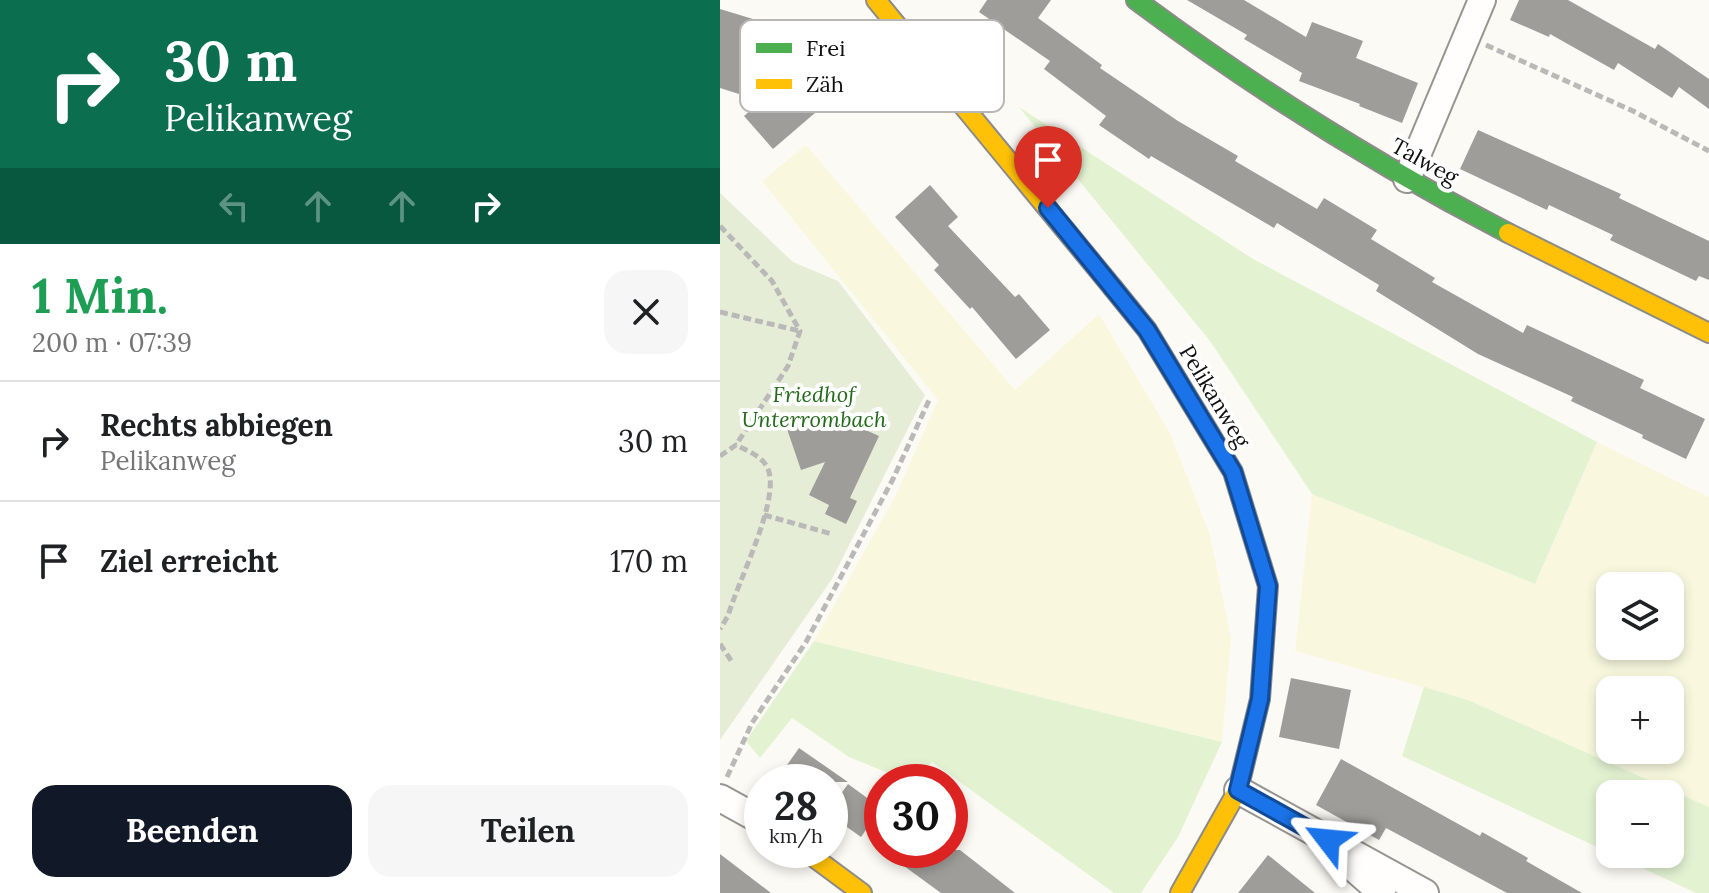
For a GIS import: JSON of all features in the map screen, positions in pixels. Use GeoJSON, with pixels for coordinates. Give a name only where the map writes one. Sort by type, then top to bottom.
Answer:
{"type":"FeatureCollection","features":[{"type":"Feature","properties":{"kind":"street","name":"Pelikanweg"},"geometry":{"type":"LineString","coordinates":[[876,0],[892,20]]}},
{"type":"Feature","properties":{"kind":"street","name":"Talweg"},"geometry":{"type":"LineString","coordinates":[[1136,0],[1199,49],[1268,96],[1407,179],[1709,333]]}},
{"type":"Feature","properties":{"kind":"street"},"geometry":{"type":"LineString","coordinates":[[1407,179],[1482,0]]}},
{"type":"Feature","properties":{"kind":"street","name":"Pelikanweg"},"geometry":{"type":"LineString","coordinates":[[968,112],[1147,330],[1233,472],[1268,586],[1260,699],[1238,790],[1180,893]]}},
{"type":"Feature","properties":{"kind":"street"},"geometry":{"type":"LineString","coordinates":[[723,788],[744,806]]}},
{"type":"Feature","properties":{"kind":"street"},"geometry":{"type":"LineString","coordinates":[[1238,790],[1425,893]]}},
{"type":"Feature","properties":{"kind":"street"},"geometry":{"type":"LineString","coordinates":[[1304,826],[1382,893]]}},
{"type":"Feature","properties":{"kind":"street"},"geometry":{"type":"LineString","coordinates":[[828,868],[862,893]]}},
{"type":"Feature","properties":{"kind":"path"},"geometry":{"type":"LineString","coordinates":[[1467,37],[1619,104],[1709,151]]}},
{"type":"Feature","properties":{"kind":"path"},"geometry":{"type":"LineString","coordinates":[[720,226],[772,281],[800,331],[788,366],[736,445],[720,456]]}},
{"type":"Feature","properties":{"kind":"path"},"geometry":{"type":"LineString","coordinates":[[720,312],[800,331]]}},
{"type":"Feature","properties":{"kind":"path"},"geometry":{"type":"LineString","coordinates":[[723,788],[752,723],[806,642],[878,507],[930,398]]}},
{"type":"Feature","properties":{"kind":"path"},"geometry":{"type":"LineString","coordinates":[[720,629],[728,616],[770,490],[769,471],[764,462],[736,445]]}},
{"type":"Feature","properties":{"kind":"path"},"geometry":{"type":"LineString","coordinates":[[764,515],[832,534]]}},
{"type":"Feature","properties":{"kind":"path"},"geometry":{"type":"LineString","coordinates":[[720,644],[732,662]]}},
{"type":"Feature","properties":{"kind":"green space"},"geometry":{"type":"Polygon","coordinates":[[[1019,107],[1253,259],[1597,442],[1535,584],[1312,494],[1210,341],[1019,107]]]}},
{"type":"Feature","properties":{"kind":"green space"},"geometry":{"type":"Polygon","coordinates":[[[806,145],[1015,390],[1099,314],[1170,433],[1210,535],[1231,638],[1222,742],[814,641],[896,495],[938,400],[762,181],[806,145]]]}},
{"type":"Feature","properties":{"kind":"green space","name":"Friedhof Unterrombach"},"geometry":{"type":"Polygon","coordinates":[[[720,193],[793,262],[838,281],[925,395],[832,579],[720,740],[720,193]]]}},
{"type":"Feature","properties":{"kind":"green space"},"geometry":{"type":"Polygon","coordinates":[[[1597,442],[1709,497],[1709,807],[1684,796],[1684,780],[1648,780],[1612,764],[1684,764],[1684,676],[1596,676],[1596,757],[1468,700],[1295,651],[1312,494],[1535,584],[1597,442]]]}},
{"type":"Feature","properties":{"kind":"green space"},"geometry":{"type":"Polygon","coordinates":[[[814,641],[1222,742],[1178,837],[1141,893],[1114,893],[968,788],[968,764],[866,764],[849,757],[792,718],[760,758],[746,741],[814,641]]]}},
{"type":"Feature","properties":{"kind":"green space"},"geometry":{"type":"Polygon","coordinates":[[[1424,687],[1468,700],[1596,757],[1596,764],[1612,764],[1648,780],[1596,780],[1596,846],[1402,756],[1424,687]]]}},
{"type":"Feature","properties":{"kind":"green space"},"geometry":{"type":"Polygon","coordinates":[[[1684,796],[1709,807],[1709,893],[1696,893],[1642,868],[1684,868],[1684,796]]]}},
{"type":"Feature","properties":{"kind":"building"},"geometry":{"type":"Polygon","coordinates":[[[987,0],[1051,0],[1038,18],[1102,65],[1100,68],[1178,121],[1238,156],[1235,161],[1317,209],[1324,198],[1377,230],[1371,239],[1435,278],[1432,282],[1523,333],[1527,325],[1644,380],[1640,388],[1705,419],[1686,459],[1571,401],[1573,397],[1478,354],[1376,291],[1379,285],[1277,223],[1274,228],[1151,156],[1149,159],[1099,125],[1106,116],[1044,69],[1050,61],[1004,29],[1004,20],[991,20],[979,12],[987,0]]]}},
{"type":"Feature","properties":{"kind":"building"},"geometry":{"type":"Polygon","coordinates":[[[1187,0],[1244,0],[1306,37],[1312,22],[1363,41],[1356,58],[1418,83],[1402,123],[1299,81],[1302,73],[1244,39],[1247,35],[1187,0]]]}},
{"type":"Feature","properties":{"kind":"building"},"geometry":{"type":"Polygon","coordinates":[[[1519,0],[1568,0],[1655,49],[1658,44],[1709,79],[1709,109],[1679,87],[1672,98],[1618,63],[1614,70],[1550,34],[1549,37],[1510,20],[1519,0]]]}},
{"type":"Feature","properties":{"kind":"building"},"geometry":{"type":"Polygon","coordinates":[[[720,9],[753,19],[740,20],[740,94],[720,88],[720,9]]]}},
{"type":"Feature","properties":{"kind":"building"},"geometry":{"type":"Polygon","coordinates":[[[749,112],[816,112],[773,149],[744,116],[749,112]]]}},
{"type":"Feature","properties":{"kind":"building"},"geometry":{"type":"Polygon","coordinates":[[[1478,130],[1621,194],[1619,198],[1709,241],[1709,280],[1699,276],[1696,281],[1610,240],[1613,235],[1549,205],[1547,210],[1460,169],[1478,130]]]}},
{"type":"Feature","properties":{"kind":"building"},"geometry":{"type":"Polygon","coordinates":[[[930,185],[958,217],[948,226],[1015,297],[1019,294],[1050,330],[1016,359],[972,307],[970,309],[934,270],[939,265],[895,217],[930,185]]]}},
{"type":"Feature","properties":{"kind":"building"},"geometry":{"type":"Polygon","coordinates":[[[828,413],[879,436],[850,498],[857,501],[846,524],[825,514],[829,505],[809,495],[825,462],[801,470],[787,429],[828,413]]]}},
{"type":"Feature","properties":{"kind":"building"},"geometry":{"type":"Polygon","coordinates":[[[1291,678],[1351,690],[1339,749],[1279,737],[1291,678]]]}},
{"type":"Feature","properties":{"kind":"building"},"geometry":{"type":"Polygon","coordinates":[[[799,748],[822,764],[788,764],[799,748]]]}},
{"type":"Feature","properties":{"kind":"building"},"geometry":{"type":"Polygon","coordinates":[[[1341,759],[1480,836],[1482,832],[1582,893],[1507,893],[1386,828],[1379,840],[1316,805],[1341,759]]]}},
{"type":"Feature","properties":{"kind":"building"},"geometry":{"type":"Polygon","coordinates":[[[848,784],[864,796],[864,833],[861,837],[848,828],[848,784]]]}},
{"type":"Feature","properties":{"kind":"building"},"geometry":{"type":"Polygon","coordinates":[[[720,854],[771,893],[720,893],[720,854]]]}},
{"type":"Feature","properties":{"kind":"building"},"geometry":{"type":"Polygon","coordinates":[[[1268,855],[1315,893],[1238,893],[1268,855]]]}},
{"type":"Feature","properties":{"kind":"building"},"geometry":{"type":"Polygon","coordinates":[[[968,856],[1015,893],[941,893],[907,868],[968,868],[968,856]]]}},
{"type":"Feature","properties":{"kind":"traffic: fast"},"geometry":{"type":"LineString","coordinates":[[1136,0],[1225,64],[1317,124],[1508,233]]}},
{"type":"Feature","properties":{"kind":"traffic: fast"},"geometry":{"type":"LineString","coordinates":[[1113,288],[1147,330],[1233,472],[1268,586],[1260,699],[1238,790]]}},
{"type":"Feature","properties":{"kind":"traffic: slow"},"geometry":{"type":"LineString","coordinates":[[876,0],[892,20]]}},
{"type":"Feature","properties":{"kind":"traffic: slow"},"geometry":{"type":"LineString","coordinates":[[968,112],[1113,288]]}},
{"type":"Feature","properties":{"kind":"traffic: slow"},"geometry":{"type":"LineString","coordinates":[[1508,233],[1709,333]]}},
{"type":"Feature","properties":{"kind":"traffic: slow"},"geometry":{"type":"LineString","coordinates":[[1180,893],[1238,790]]}},
{"type":"Feature","properties":{"kind":"traffic: slow"},"geometry":{"type":"LineString","coordinates":[[828,868],[862,893]]}},
{"type":"Feature","properties":{"kind":"route"},"geometry":{"type":"LineString","coordinates":[[1048,208],[1147,330],[1233,472],[1268,586],[1260,699],[1238,790],[1328,840]]}}]}
